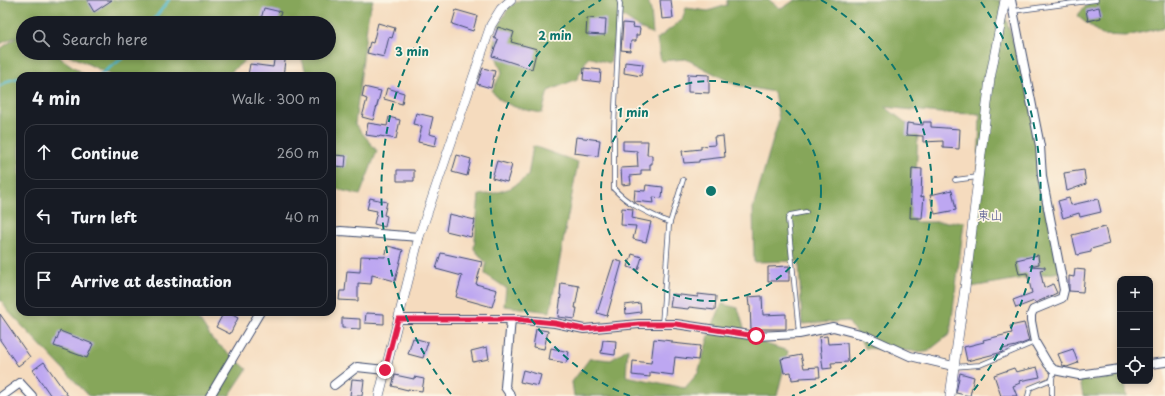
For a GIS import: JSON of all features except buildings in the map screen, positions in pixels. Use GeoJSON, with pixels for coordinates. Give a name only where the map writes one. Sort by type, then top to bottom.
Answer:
{"type":"FeatureCollection","features":[{"type":"Feature","properties":{"kind":"street"},"geometry":{"type":"LineString","coordinates":[[379,396],[419,237],[490,25],[501,9],[511,0]]}},
{"type":"Feature","properties":{"kind":"street"},"geometry":{"type":"LineString","coordinates":[[950,396],[965,288],[990,79],[1005,0]]}},
{"type":"Feature","properties":{"kind":"street"},"geometry":{"type":"LineString","coordinates":[[1010,0],[1040,146],[1042,177],[1064,290],[1062,298],[1033,310],[1031,321],[1035,342],[1048,364],[1054,370],[1079,374],[1117,369]]}},
{"type":"Feature","properties":{"kind":"street"},"geometry":{"type":"LineString","coordinates":[[336,232],[419,237]]}},
{"type":"Feature","properties":{"kind":"street"},"geometry":{"type":"LineString","coordinates":[[210,396],[258,316]]}},
{"type":"Feature","properties":{"kind":"street"},"geometry":{"type":"LineString","coordinates":[[398,319],[511,319],[555,323],[584,329],[639,324],[676,324],[756,336],[799,334],[832,327],[864,335],[910,356],[953,366]]}},
{"type":"Feature","properties":{"kind":"street"},"geometry":{"type":"LineString","coordinates":[[511,319],[505,387],[511,396]]}},
{"type":"Feature","properties":{"kind":"street"},"geometry":{"type":"LineString","coordinates":[[1153,364],[1165,362]]}},
{"type":"Feature","properties":{"kind":"street"},"geometry":{"type":"LineString","coordinates":[[334,385],[357,367],[385,370]]}},
{"type":"Feature","properties":{"kind":"street"},"geometry":{"type":"LineString","coordinates":[[2,396],[20,383],[32,396]]}},
{"type":"Feature","properties":{"kind":"lane"},"geometry":{"type":"LineString","coordinates":[[618,0],[620,4],[614,127],[614,189],[624,199],[637,208],[670,223]]}},
{"type":"Feature","properties":{"kind":"lane"},"geometry":{"type":"LineString","coordinates":[[1013,11],[1096,0]]}},
{"type":"Feature","properties":{"kind":"lane"},"geometry":{"type":"LineString","coordinates":[[955,180],[978,177]]}},
{"type":"Feature","properties":{"kind":"lane"},"geometry":{"type":"LineString","coordinates":[[662,324],[670,223],[683,180]]}},
{"type":"Feature","properties":{"kind":"lane"},"geometry":{"type":"LineString","coordinates":[[799,334],[788,219],[790,215],[806,212]]}},
{"type":"Feature","properties":{"kind":"lane"},"geometry":{"type":"LineString","coordinates":[[953,366],[980,365],[1035,342]]}},
{"type":"Feature","properties":{"kind":"lane"},"geometry":{"type":"LineString","coordinates":[[1052,396],[1052,379],[1054,370]]}},
{"type":"Feature","properties":{"kind":"lane"},"geometry":{"type":"LineString","coordinates":[[1028,396],[1030,388],[1052,379]]}},
{"type":"Feature","properties":{"kind":"green space"},"geometry":{"type":"Polygon","coordinates":[[[0,0],[373,0],[368,17],[355,124],[377,151],[360,195],[336,189],[336,72],[306,72],[302,60],[336,60],[336,16],[16,16],[16,37],[0,44],[0,0]]]}},
{"type":"Feature","properties":{"kind":"green space"},"geometry":{"type":"Polygon","coordinates":[[[520,0],[648,0],[651,11],[653,34],[640,28],[619,14],[610,63],[588,57],[577,79],[548,91],[542,113],[522,109],[502,101],[492,91],[502,72],[494,51],[496,30],[509,7],[520,0]]]}},
{"type":"Feature","properties":{"kind":"green space"},"geometry":{"type":"Polygon","coordinates":[[[727,0],[769,0],[781,9],[795,0],[1000,0],[1028,88],[1060,272],[965,288],[978,177],[980,114],[940,113],[885,107],[918,132],[914,222],[964,222],[950,334],[927,352],[865,348],[848,321],[802,324],[799,261],[754,262],[753,208],[779,119],[774,92],[736,85],[686,59],[661,61],[657,39],[682,20],[686,8],[708,11],[727,5],[727,0]]]}},
{"type":"Feature","properties":{"kind":"green space"},"geometry":{"type":"Polygon","coordinates":[[[1091,0],[1165,0],[1165,27],[1127,36],[1102,35],[1077,16],[1091,0]]]}},
{"type":"Feature","properties":{"kind":"green space"},"geometry":{"type":"Polygon","coordinates":[[[16,38],[16,60],[63,60],[81,72],[16,72],[16,316],[197,316],[212,339],[247,369],[229,396],[89,396],[7,310],[2,301],[0,301],[0,49],[16,38]]]}},
{"type":"Feature","properties":{"kind":"green space"},"geometry":{"type":"Polygon","coordinates":[[[80,60],[245,60],[231,72],[105,72],[80,60]]]}},
{"type":"Feature","properties":{"kind":"green space"},"geometry":{"type":"Polygon","coordinates":[[[533,146],[578,162],[550,312],[504,306],[506,288],[485,274],[486,263],[474,249],[479,195],[495,193],[511,188],[528,176],[533,146]]]}},
{"type":"Feature","properties":{"kind":"green space"},"geometry":{"type":"Polygon","coordinates":[[[722,304],[738,308],[747,338],[788,351],[777,396],[574,396],[572,382],[590,358],[611,360],[628,348],[626,376],[685,388],[698,373],[711,329],[722,304]]]}},
{"type":"Feature","properties":{"kind":"green space"},"geometry":{"type":"Polygon","coordinates":[[[1117,376],[1117,384],[1125,384],[1127,396],[1083,396],[1080,381],[1117,376]]]}},
{"type":"Feature","properties":{"kind":"waterway"},"geometry":{"type":"LineString","coordinates":[[156,16],[169,0]]}},
{"type":"Feature","properties":{"kind":"waterway"},"geometry":{"type":"LineString","coordinates":[[104,72],[120,60]]}},
{"type":"Feature","properties":{"kind":"waterway"},"geometry":{"type":"LineString","coordinates":[[0,86],[10,80],[16,79]]}},
{"type":"Feature","properties":{"kind":"district","name":"東山"},"geometry":{"type":"Point","coordinates":[990,215]}},
{"type":"Feature","properties":{"kind":"route"},"geometry":{"type":"LineString","coordinates":[[385,370],[398,319],[514,319],[555,323],[584,329],[639,324],[676,324],[756,336]]}}]}
